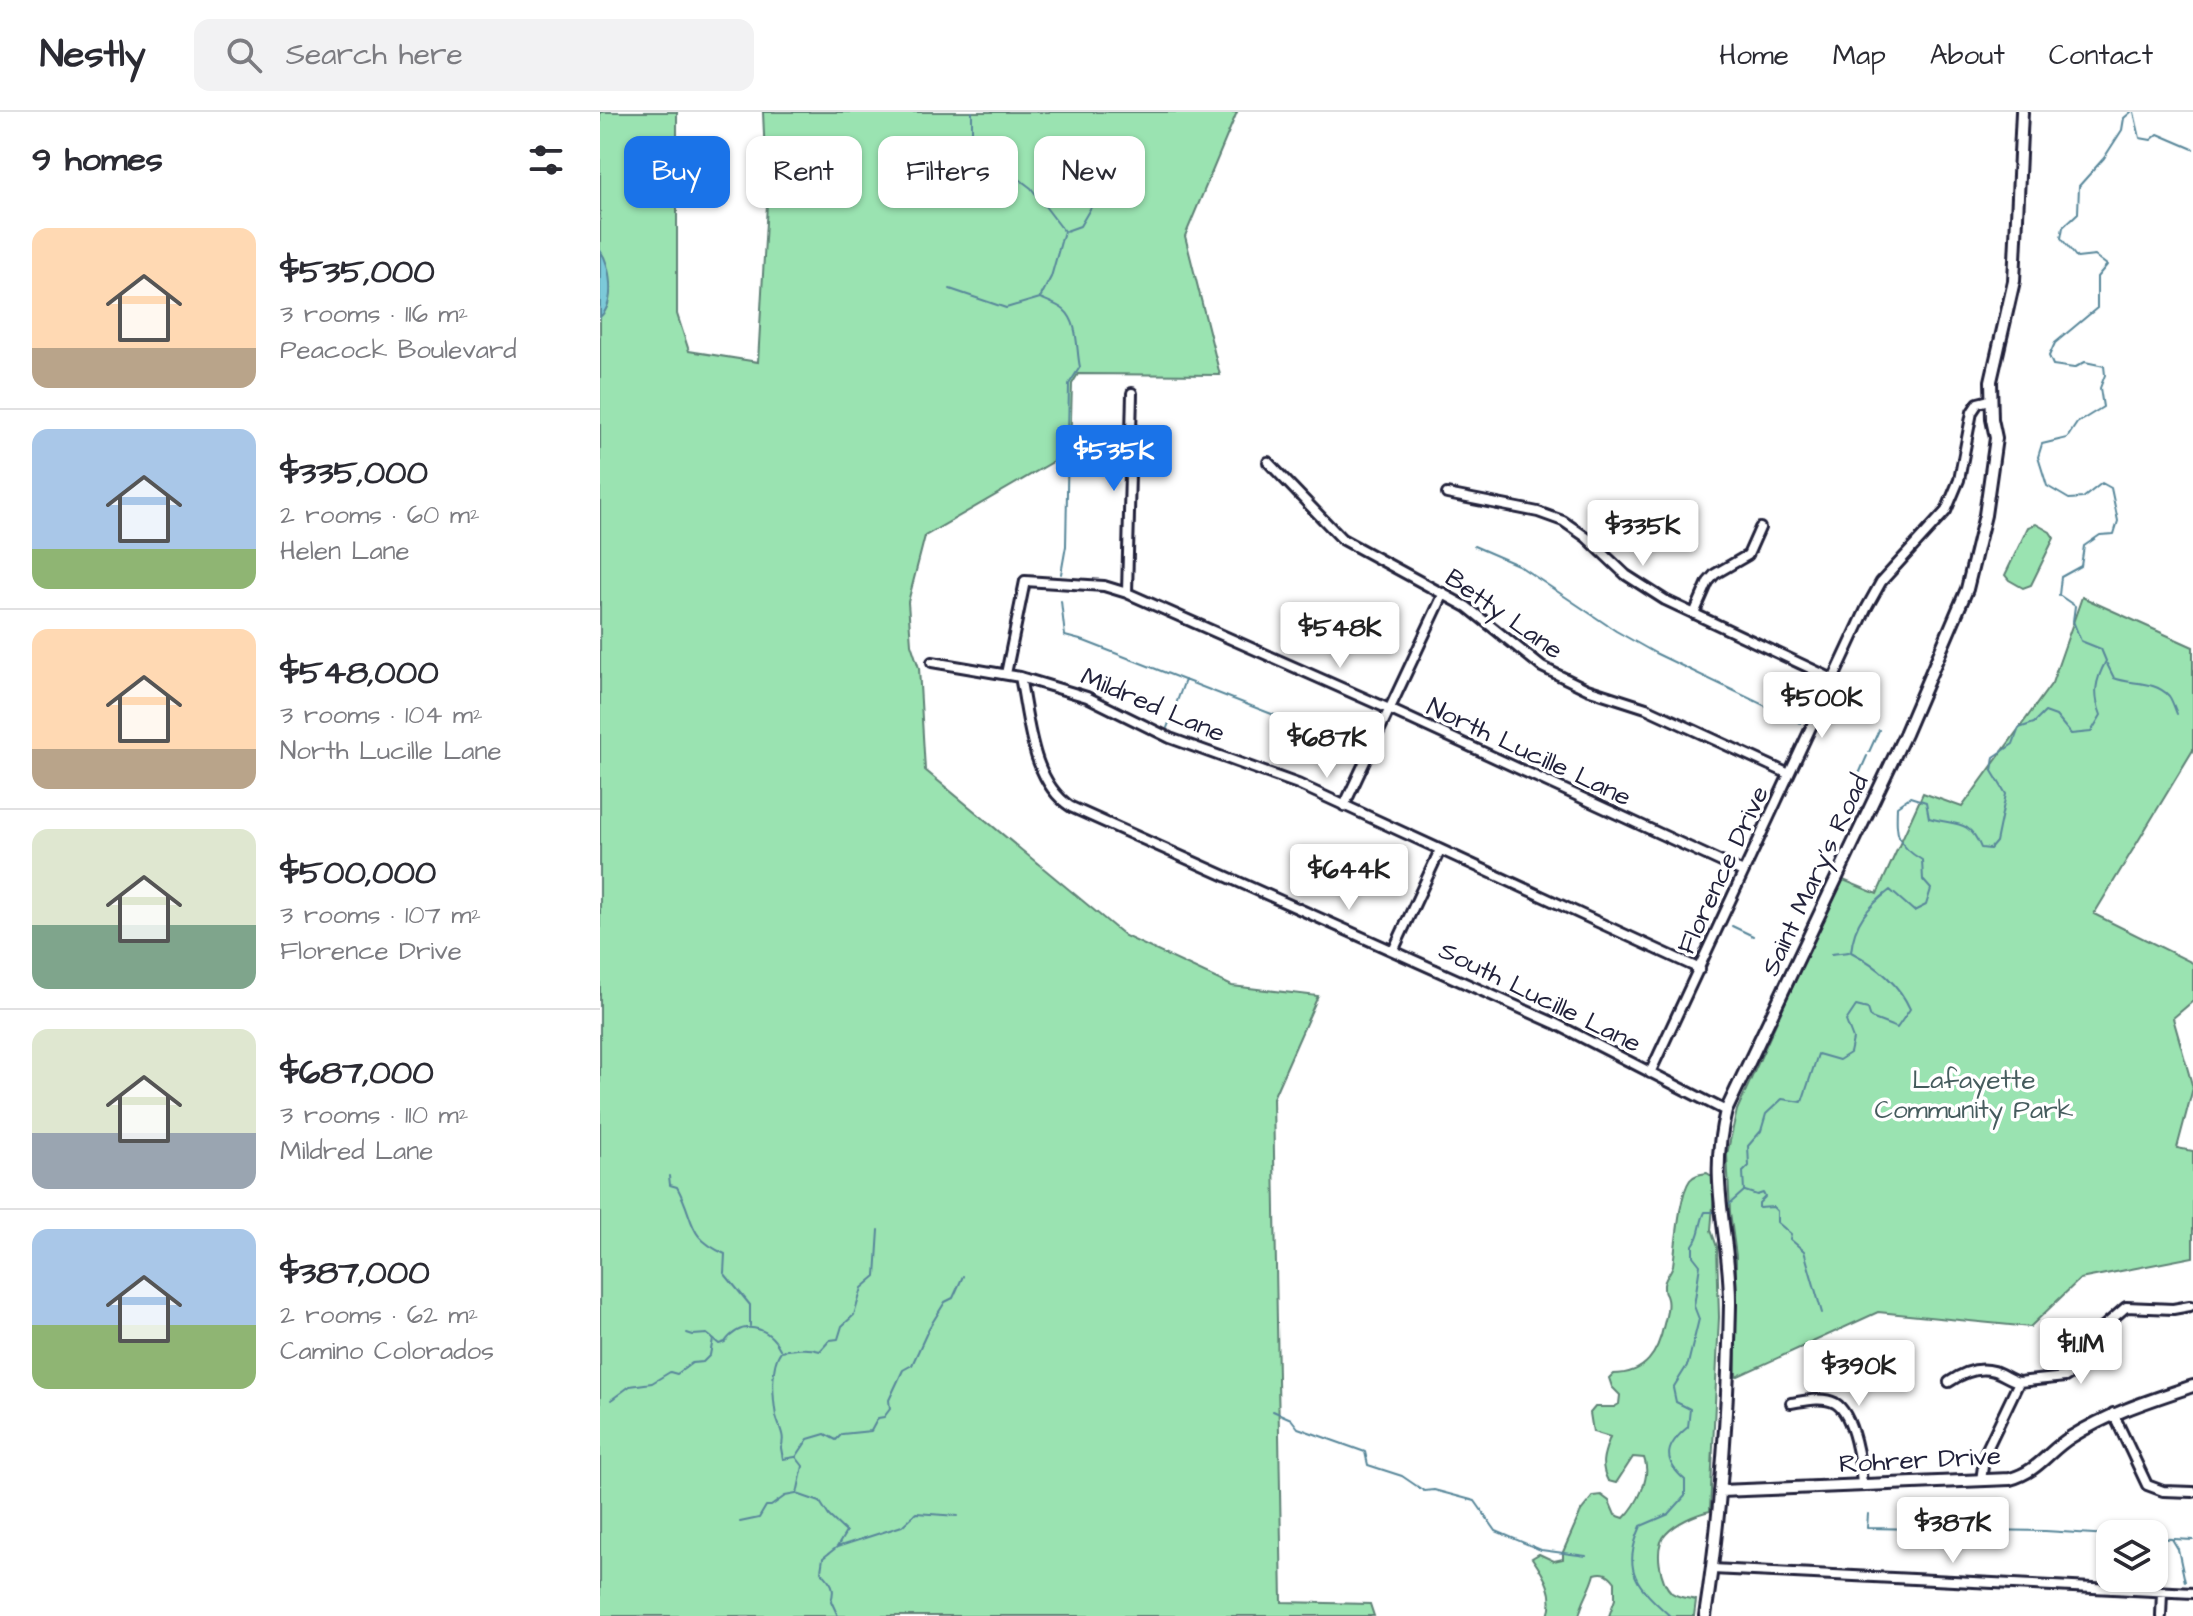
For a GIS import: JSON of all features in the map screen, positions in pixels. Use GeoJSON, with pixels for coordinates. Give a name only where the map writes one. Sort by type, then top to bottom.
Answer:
{"type":"FeatureCollection","features":[{"type":"Feature","properties":{"kind":"street","name":"Saint Mary's Road"},"geometry":{"type":"LineString","coordinates":[[1705,1616],[1720,1491],[1730,1306],[1718,1196],[1719,1146],[1726,1111],[1905,734],[1967,589],[1985,515],[1996,438],[1990,400],[1993,369],[2014,281],[2022,112]]}},
{"type":"Feature","properties":{"kind":"street"},"geometry":{"type":"LineString","coordinates":[[1127,593],[1132,393]]}},
{"type":"Feature","properties":{"kind":"street","name":"Florence Drive"},"geometry":{"type":"LineString","coordinates":[[1650,1073],[1881,582],[1946,511],[1959,480],[1972,412],[1978,403],[1990,400]]}},
{"type":"Feature","properties":{"kind":"street","name":"Betty Lane"},"geometry":{"type":"LineString","coordinates":[[1268,462],[1342,539],[1476,613],[1533,662],[1564,679],[1646,708],[1789,774]]}},
{"type":"Feature","properties":{"kind":"street"},"geometry":{"type":"LineString","coordinates":[[1447,494],[1538,512],[1563,521],[1586,537],[1636,583],[1694,614],[1833,679]]}},
{"type":"Feature","properties":{"kind":"street"},"geometry":{"type":"LineString","coordinates":[[1694,614],[1708,582],[1715,574],[1748,555],[1760,528]]}},
{"type":"Feature","properties":{"kind":"street","name":"North Lucille Lane"},"geometry":{"type":"LineString","coordinates":[[1006,674],[1025,581],[1104,586],[1127,593],[1389,709],[1743,872]]}},
{"type":"Feature","properties":{"kind":"street"},"geometry":{"type":"LineString","coordinates":[[1344,806],[1444,593]]}},
{"type":"Feature","properties":{"kind":"street","name":"Mildred Lane"},"geometry":{"type":"LineString","coordinates":[[932,662],[1020,677],[1087,697],[1158,733],[1273,774],[1700,969]]}},
{"type":"Feature","properties":{"kind":"street","name":"South Lucille Lane"},"geometry":{"type":"LineString","coordinates":[[1020,677],[1039,765],[1049,786],[1062,801],[1089,816],[1394,949],[1554,1023],[1726,1111]]}},
{"type":"Feature","properties":{"kind":"street"},"geometry":{"type":"LineString","coordinates":[[1394,949],[1440,850]]}},
{"type":"Feature","properties":{"kind":"street"},"geometry":{"type":"LineString","coordinates":[[1949,1382],[1963,1373],[1979,1370],[1995,1371],[2019,1382],[2065,1377],[2073,1372],[2096,1333],[2126,1307],[2173,1309],[2190,1306]]}},
{"type":"Feature","properties":{"kind":"street"},"geometry":{"type":"LineString","coordinates":[[1981,1480],[1992,1434],[2019,1382]]}},
{"type":"Feature","properties":{"kind":"street","name":"Rohrer Drive"},"geometry":{"type":"LineString","coordinates":[[1720,1491],[1981,1480],[2024,1475],[2070,1437],[2113,1413],[2193,1386]]}},
{"type":"Feature","properties":{"kind":"street"},"geometry":{"type":"LineString","coordinates":[[1791,1403],[1823,1400],[1834,1402],[1842,1409],[1860,1456],[1862,1486]]}},
{"type":"Feature","properties":{"kind":"street"},"geometry":{"type":"LineString","coordinates":[[2113,1413],[2147,1485],[2163,1491],[2193,1492]]}},
{"type":"Feature","properties":{"kind":"street"},"geometry":{"type":"LineString","coordinates":[[1712,1569],[2096,1589]]}},
{"type":"Feature","properties":{"kind":"street"},"geometry":{"type":"LineString","coordinates":[[2161,1616],[2162,1592],[2193,1593]]}},
{"type":"Feature","properties":{"kind":"green space"},"geometry":{"type":"Polygon","coordinates":[[[600,112],[677,112],[677,136],[624,136],[624,208],[677,208],[677,314],[689,351],[758,362],[767,208],[862,208],[862,136],[764,136],[763,112],[1237,112],[1185,236],[1220,375],[1078,374],[1072,384],[1070,452],[925,536],[908,602],[911,644],[919,668],[925,770],[1125,936],[1232,986],[1318,996],[1273,1098],[1282,1602],[1370,1604],[1374,1616],[600,1616],[600,112]]]}},
{"type":"Feature","properties":{"kind":"green space"},"geometry":{"type":"Polygon","coordinates":[[[2036,524],[2054,538],[2031,585],[2023,588],[2005,575],[2028,527],[2036,524]]]}},
{"type":"Feature","properties":{"kind":"green space","name":"Lafayette Community Park"},"geometry":{"type":"Polygon","coordinates":[[[2082,597],[2193,647],[2193,750],[2094,914],[2193,963],[2193,1001],[2173,1018],[2193,1088],[2177,1148],[2193,1151],[2193,1257],[2080,1279],[2030,1327],[1878,1312],[1736,1377],[1736,1256],[1727,1154],[1737,1110],[1841,879],[1877,894],[1923,793],[1962,807],[2052,683],[2082,597]]]}},
{"type":"Feature","properties":{"kind":"green space"},"geometry":{"type":"Polygon","coordinates":[[[1707,1173],[1715,1182],[1711,1230],[1717,1247],[1719,1317],[1710,1511],[1670,1530],[1662,1540],[1659,1555],[1664,1581],[1672,1593],[1696,1600],[1694,1616],[1609,1616],[1615,1599],[1615,1582],[1601,1573],[1595,1574],[1579,1616],[1548,1616],[1550,1592],[1532,1558],[1539,1554],[1554,1561],[1563,1559],[1563,1552],[1581,1511],[1593,1496],[1601,1495],[1609,1501],[1615,1515],[1624,1518],[1634,1506],[1645,1482],[1644,1458],[1633,1457],[1616,1483],[1608,1481],[1603,1464],[1610,1437],[1593,1432],[1590,1413],[1595,1407],[1619,1404],[1620,1395],[1609,1378],[1642,1366],[1654,1353],[1667,1308],[1664,1284],[1673,1265],[1683,1197],[1692,1178],[1707,1173]]]}},
{"type":"Feature","properties":{"kind":"water"},"geometry":{"type":"Polygon","coordinates":[[[600,250],[607,265],[610,294],[600,317],[600,250]]]}},
{"type":"Feature","properties":{"kind":"waterway"},"geometry":{"type":"LineString","coordinates":[[972,112],[972,136]]}},
{"type":"Feature","properties":{"kind":"waterway"},"geometry":{"type":"LineString","coordinates":[[1726,1207],[1744,1191],[1743,1172],[1749,1166],[1748,1146],[1761,1131],[1766,1114],[1782,1099],[1802,1102],[1818,1054],[1839,1060],[1850,1053],[1853,1039],[1846,1021],[1856,1006],[1868,1009],[1871,1018],[1897,1028],[1910,1009],[1885,975],[1851,952],[1855,932],[1863,916],[1890,890],[1914,911],[1926,905],[1931,889],[1923,880],[1922,860],[1907,849],[1899,838],[1897,806],[1910,797],[1926,802],[1929,818],[1966,827],[1981,848],[1990,849],[1996,842],[2006,794],[1992,771],[1994,757],[2013,744],[2019,728],[2034,723],[2045,712],[2056,716],[2071,734],[2091,732],[2101,715],[2096,688],[2106,661],[2101,649],[2081,641],[2073,621],[2075,606],[2059,595],[2061,577],[2081,566],[2084,546],[2100,535],[2114,534],[2118,521],[2111,488],[2102,483],[2083,498],[2069,499],[2047,486],[2038,457],[2042,444],[2067,438],[2077,423],[2103,407],[2100,388],[2105,375],[2104,366],[2085,362],[2074,368],[2053,365],[2049,356],[2055,343],[2097,308],[2097,277],[2107,265],[2095,256],[2077,258],[2061,238],[2063,227],[2078,213],[2079,186],[2104,158],[2122,130],[2124,118],[2131,112]]}},
{"type":"Feature","properties":{"kind":"waterway"},"geometry":{"type":"LineString","coordinates":[[2134,112],[2140,138],[2151,140],[2158,134],[2193,149]]}},
{"type":"Feature","properties":{"kind":"waterway"},"geometry":{"type":"LineString","coordinates":[[1018,178],[1031,188],[1064,231],[1051,277],[1041,296]]}},
{"type":"Feature","properties":{"kind":"waterway"},"geometry":{"type":"LineString","coordinates":[[1066,231],[1080,226],[1090,208]]}},
{"type":"Feature","properties":{"kind":"waterway"},"geometry":{"type":"LineString","coordinates":[[950,289],[1006,308],[1040,298],[1064,310],[1072,322],[1080,367],[1069,384],[1066,546],[1061,574]]}},
{"type":"Feature","properties":{"kind":"waterway"},"geometry":{"type":"LineString","coordinates":[[1474,546],[1518,565],[1616,631],[1655,653],[1801,723]]}},
{"type":"Feature","properties":{"kind":"waterway"},"geometry":{"type":"LineString","coordinates":[[1061,601],[1065,636],[1287,720],[1323,737]]}},
{"type":"Feature","properties":{"kind":"waterway"},"geometry":{"type":"LineString","coordinates":[[2107,664],[2114,678],[2163,691],[2177,714]]}},
{"type":"Feature","properties":{"kind":"waterway"},"geometry":{"type":"LineString","coordinates":[[1167,728],[1185,680]]}},
{"type":"Feature","properties":{"kind":"waterway"},"geometry":{"type":"LineString","coordinates":[[1869,752],[1879,730]]}},
{"type":"Feature","properties":{"kind":"waterway"},"geometry":{"type":"LineString","coordinates":[[1859,774],[1867,756]]}},
{"type":"Feature","properties":{"kind":"waterway"},"geometry":{"type":"LineString","coordinates":[[1732,926],[1753,936]]}},
{"type":"Feature","properties":{"kind":"waterway"},"geometry":{"type":"LineString","coordinates":[[1831,954],[1849,952]]}},
{"type":"Feature","properties":{"kind":"waterway"},"geometry":{"type":"LineString","coordinates":[[669,1176],[670,1185],[677,1187],[697,1234],[725,1254],[724,1273],[750,1305],[750,1326]]}},
{"type":"Feature","properties":{"kind":"waterway"},"geometry":{"type":"LineString","coordinates":[[1745,1191],[1757,1195],[1763,1193],[1765,1197],[1759,1208],[1773,1207],[1777,1211],[1777,1222],[1804,1251],[1822,1313]]}},
{"type":"Feature","properties":{"kind":"waterway"},"geometry":{"type":"LineString","coordinates":[[1670,1616],[1641,1586],[1632,1555],[1641,1526],[1669,1514],[1685,1496],[1685,1480],[1672,1465],[1669,1452],[1675,1440],[1688,1427],[1690,1409],[1676,1402],[1673,1388],[1688,1364],[1699,1319],[1694,1306],[1700,1265],[1693,1256],[1693,1245],[1705,1212],[1718,1212]]}},
{"type":"Feature","properties":{"kind":"waterway"},"geometry":{"type":"LineString","coordinates":[[795,1457],[783,1459],[781,1448],[782,1436],[773,1391],[778,1357],[781,1351],[786,1350],[820,1351],[830,1340],[838,1339],[842,1326],[854,1315],[862,1288],[876,1276],[879,1230]]}},
{"type":"Feature","properties":{"kind":"waterway"},"geometry":{"type":"LineString","coordinates":[[838,1616],[831,1601],[832,1585],[821,1571],[823,1558],[837,1547],[846,1532],[820,1502],[797,1494],[803,1466],[796,1457],[808,1439],[825,1434],[836,1440],[842,1434],[871,1431],[878,1418],[884,1417],[890,1409],[889,1400],[903,1370],[912,1365],[929,1328],[945,1302],[953,1298],[963,1276]]}},
{"type":"Feature","properties":{"kind":"waterway"},"geometry":{"type":"LineString","coordinates":[[611,1400],[630,1386],[652,1383],[670,1372],[677,1374],[692,1363],[703,1362],[710,1355],[713,1339],[719,1344],[725,1342],[739,1330],[754,1328],[762,1331],[780,1349]]}},
{"type":"Feature","properties":{"kind":"waterway"},"geometry":{"type":"LineString","coordinates":[[687,1333],[707,1334],[712,1338]]}},
{"type":"Feature","properties":{"kind":"waterway"},"geometry":{"type":"LineString","coordinates":[[1273,1411],[1291,1419],[1298,1428],[1365,1452],[1368,1465],[1402,1476],[1424,1491],[1434,1490],[1475,1501],[1496,1531],[1541,1550],[1586,1556]]}},
{"type":"Feature","properties":{"kind":"waterway"},"geometry":{"type":"LineString","coordinates":[[740,1522],[759,1518],[766,1506],[796,1494]]}},
{"type":"Feature","properties":{"kind":"waterway"},"geometry":{"type":"LineString","coordinates":[[837,1547],[902,1526],[916,1513],[958,1516]]}},
{"type":"Feature","properties":{"kind":"waterway"},"geometry":{"type":"LineString","coordinates":[[1868,1514],[1867,1528],[2096,1534]]}},
{"type":"Feature","properties":{"kind":"waterway"},"geometry":{"type":"LineString","coordinates":[[2168,1539],[2172,1539],[2178,1549],[2185,1582]]}},
{"type":"Feature","properties":{"kind":"waterway"},"geometry":{"type":"LineString","coordinates":[[2174,1539],[2193,1540]]}}]}
